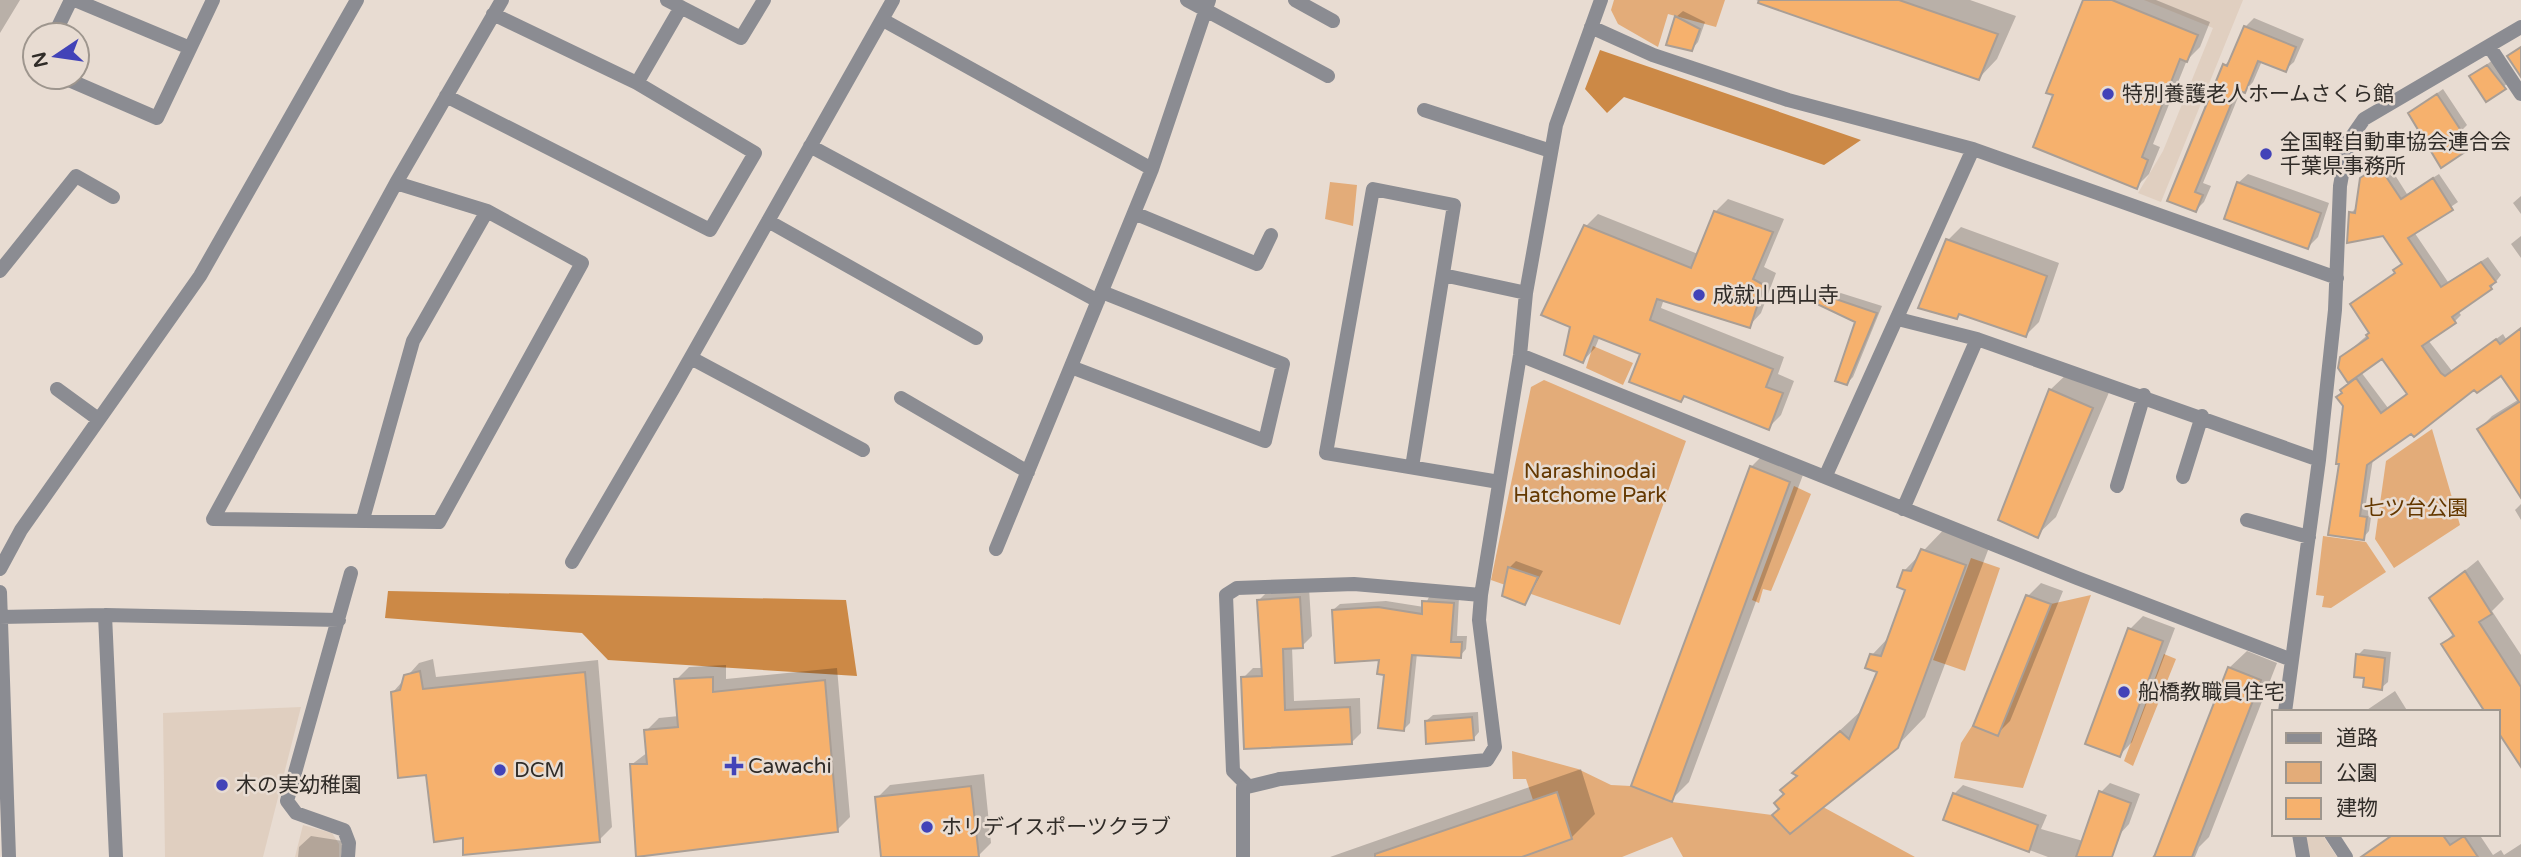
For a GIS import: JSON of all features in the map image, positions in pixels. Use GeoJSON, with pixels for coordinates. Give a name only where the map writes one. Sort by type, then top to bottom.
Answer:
{"type":"FeatureCollection","features":[{"type":"Feature","properties":{"kind":"street"},"geometry":{"type":"LineString","coordinates":[[62,21],[73,0],[190,48]]}},
{"type":"Feature","properties":{"kind":"street"},"geometry":{"type":"LineString","coordinates":[[91,90],[157,118],[213,0]]}},
{"type":"Feature","properties":{"kind":"street"},"geometry":{"type":"LineString","coordinates":[[0,569],[21,530],[201,276],[358,0]]}},
{"type":"Feature","properties":{"kind":"street"},"geometry":{"type":"LineString","coordinates":[[396,183],[487,211],[582,263],[439,522],[213,519],[396,183],[502,0]]}},
{"type":"Feature","properties":{"kind":"street"},"geometry":{"type":"LineString","coordinates":[[667,0],[741,38],[764,0]]}},
{"type":"Feature","properties":{"kind":"street"},"geometry":{"type":"LineString","coordinates":[[572,562],[691,358],[893,0]]}},
{"type":"Feature","properties":{"kind":"street"},"geometry":{"type":"LineString","coordinates":[[1186,0],[1207,5],[1328,76]]}},
{"type":"Feature","properties":{"kind":"street"},"geometry":{"type":"LineString","coordinates":[[1295,0],[1333,21]]}},
{"type":"Feature","properties":{"kind":"street"},"geometry":{"type":"LineString","coordinates":[[1243,857],[1243,788],[1280,779],[1486,760],[1495,747],[1479,620],[1481,594],[1520,355],[1526,293],[1556,125],[1601,0]]}},
{"type":"Feature","properties":{"kind":"street"},"geometry":{"type":"LineString","coordinates":[[996,549],[1152,169],[1207,5]]}},
{"type":"Feature","properties":{"kind":"street"},"geometry":{"type":"LineString","coordinates":[[637,83],[681,8]]}},
{"type":"Feature","properties":{"kind":"street"},"geometry":{"type":"LineString","coordinates":[[446,96],[710,230],[755,153],[637,83],[493,14]]}},
{"type":"Feature","properties":{"kind":"street"},"geometry":{"type":"LineString","coordinates":[[883,20],[1152,169]]}},
{"type":"Feature","properties":{"kind":"street"},"geometry":{"type":"LineString","coordinates":[[1591,27],[1653,55],[1788,100],[1973,149],[2337,278]]}},
{"type":"Feature","properties":{"kind":"street"},"geometry":{"type":"LineString","coordinates":[[2285,710],[2319,460],[2337,278],[2340,186],[2348,142],[2364,119],[2521,27]]}},
{"type":"Feature","properties":{"kind":"street"},"geometry":{"type":"LineString","coordinates":[[2489,46],[2521,94]]}},
{"type":"Feature","properties":{"kind":"street"},"geometry":{"type":"LineString","coordinates":[[1424,110],[1551,151]]}},
{"type":"Feature","properties":{"kind":"street"},"geometry":{"type":"LineString","coordinates":[[810,146],[1100,297],[1283,363],[1265,441],[1071,368]]}},
{"type":"Feature","properties":{"kind":"street"},"geometry":{"type":"LineString","coordinates":[[1826,475],[1973,149]]}},
{"type":"Feature","properties":{"kind":"street"},"geometry":{"type":"LineString","coordinates":[[0,271],[76,176],[113,197]]}},
{"type":"Feature","properties":{"kind":"street"},"geometry":{"type":"LineString","coordinates":[[1412,467],[1454,205],[1373,189],[1326,453],[1499,482]]}},
{"type":"Feature","properties":{"kind":"street"},"geometry":{"type":"LineString","coordinates":[[363,519],[413,341],[487,211]]}},
{"type":"Feature","properties":{"kind":"street"},"geometry":{"type":"LineString","coordinates":[[1134,213],[1257,264],[1271,235]]}},
{"type":"Feature","properties":{"kind":"street"},"geometry":{"type":"LineString","coordinates":[[768,221],[976,338]]}},
{"type":"Feature","properties":{"kind":"street"},"geometry":{"type":"LineString","coordinates":[[1443,275],[1526,293]]}},
{"type":"Feature","properties":{"kind":"street"},"geometry":{"type":"LineString","coordinates":[[1898,319],[1977,339],[2202,416],[2319,460]]}},
{"type":"Feature","properties":{"kind":"street"},"geometry":{"type":"LineString","coordinates":[[1903,509],[1977,339]]}},
{"type":"Feature","properties":{"kind":"street"},"geometry":{"type":"LineString","coordinates":[[1520,355],[1826,475],[1903,509],[2292,660]]}},
{"type":"Feature","properties":{"kind":"street"},"geometry":{"type":"LineString","coordinates":[[691,358],[863,450]]}},
{"type":"Feature","properties":{"kind":"street"},"geometry":{"type":"LineString","coordinates":[[57,389],[98,419]]}},
{"type":"Feature","properties":{"kind":"street"},"geometry":{"type":"LineString","coordinates":[[2117,486],[2144,396]]}},
{"type":"Feature","properties":{"kind":"street"},"geometry":{"type":"LineString","coordinates":[[901,398],[1028,471]]}},
{"type":"Feature","properties":{"kind":"street"},"geometry":{"type":"LineString","coordinates":[[2183,478],[2202,416]]}},
{"type":"Feature","properties":{"kind":"street"},"geometry":{"type":"LineString","coordinates":[[2247,520],[2309,537]]}},
{"type":"Feature","properties":{"kind":"street"},"geometry":{"type":"LineString","coordinates":[[348,857],[349,843],[344,830],[296,813],[287,801],[351,573]]}},
{"type":"Feature","properties":{"kind":"street"},"geometry":{"type":"LineString","coordinates":[[1248,786],[1233,771],[1226,595],[1237,588],[1354,584],[1481,594]]}},
{"type":"Feature","properties":{"kind":"street"},"geometry":{"type":"LineString","coordinates":[[0,592],[9,857]]}},
{"type":"Feature","properties":{"kind":"street"},"geometry":{"type":"LineString","coordinates":[[0,617],[105,615],[339,620]]}},
{"type":"Feature","properties":{"kind":"street"},"geometry":{"type":"LineString","coordinates":[[105,615],[116,857]]}},
{"type":"Feature","properties":{"kind":"street"},"geometry":{"type":"LineString","coordinates":[[2299,836],[2303,857]]}},
{"type":"Feature","properties":{"kind":"street"},"geometry":{"type":"LineString","coordinates":[[2332,836],[2346,857]]}},
{"type":"Feature","properties":{"kind":"shaded area"},"geometry":{"type":"Polygon","coordinates":[[[2144,0],[2243,0],[2161,202],[2138,193],[2163,151],[2213,28],[2144,0]]]}},
{"type":"Feature","properties":{"kind":"shaded area"},"geometry":{"type":"Polygon","coordinates":[[[1600,50],[1861,140],[1824,165],[1624,97],[1607,113],[1585,89],[1600,50]]]}},
{"type":"Feature","properties":{"kind":"shaded area"},"geometry":{"type":"Polygon","coordinates":[[[388,591],[846,600],[857,676],[608,660],[582,633],[385,618],[388,591]]]}},
{"type":"Feature","properties":{"kind":"shaded area","name":"木の実幼稚園"},"geometry":{"type":"Polygon","coordinates":[[[301,707],[263,857],[165,857],[163,713],[301,707]]]}},
{"type":"Feature","properties":{"kind":"shaded area"},"geometry":{"type":"Polygon","coordinates":[[[303,825],[332,833],[339,844],[339,857],[295,857],[303,825]]]}},
{"type":"Feature","properties":{"kind":"shaded area"},"geometry":{"type":"Polygon","coordinates":[[[2306,836],[2323,836],[2337,857],[2309,857],[2306,836]]]}},
{"type":"Feature","properties":{"kind":"green space"},"geometry":{"type":"Polygon","coordinates":[[[1614,0],[1725,0],[1716,27],[1668,14],[1658,47],[1618,24],[1611,10],[1614,0]]]}},
{"type":"Feature","properties":{"kind":"green space"},"geometry":{"type":"Polygon","coordinates":[[[1330,182],[1357,185],[1353,226],[1325,219],[1330,182]]]}},
{"type":"Feature","properties":{"kind":"green space"},"geometry":{"type":"Polygon","coordinates":[[[1593,346],[1633,363],[1623,385],[1586,368],[1593,346]]]}},
{"type":"Feature","properties":{"kind":"green space","name":"Narashinodai Hatchome Park"},"geometry":{"type":"Polygon","coordinates":[[[1544,380],[1686,441],[1620,625],[1491,580],[1531,387],[1544,380]]]}},
{"type":"Feature","properties":{"kind":"green space","name":"七ツ台公園"},"geometry":{"type":"Polygon","coordinates":[[[2432,429],[2460,525],[2394,568],[2375,539],[2386,461],[2432,429]]]}},
{"type":"Feature","properties":{"kind":"green space"},"geometry":{"type":"Polygon","coordinates":[[[1794,486],[1811,494],[1771,591],[1763,589],[1759,603],[1752,600],[1794,486]]]}},
{"type":"Feature","properties":{"kind":"green space","name":"七ツ台公園"},"geometry":{"type":"Polygon","coordinates":[[[2323,536],[2366,542],[2386,572],[2331,608],[2322,607],[2324,596],[2316,595],[2323,536]]]}},
{"type":"Feature","properties":{"kind":"green space"},"geometry":{"type":"Polygon","coordinates":[[[1971,558],[2000,568],[1965,671],[1933,660],[1971,558]]]}},
{"type":"Feature","properties":{"kind":"green space"},"geometry":{"type":"Polygon","coordinates":[[[2091,595],[2023,788],[1954,778],[1961,743],[2051,604],[2091,595]]]}},
{"type":"Feature","properties":{"kind":"green space"},"geometry":{"type":"Polygon","coordinates":[[[2164,654],[2176,659],[2133,766],[2124,761],[2164,654]]]}},
{"type":"Feature","properties":{"kind":"green space"},"geometry":{"type":"Polygon","coordinates":[[[1512,751],[1578,769],[1611,785],[1631,786],[1672,802],[1772,815],[1823,807],[1915,857],[1683,857],[1672,837],[1622,857],[1522,857],[1572,839],[1557,792],[1533,800],[1526,779],[1513,779],[1512,751]]]}},
{"type":"Feature","properties":{"kind":"building"},"geometry":{"type":"Polygon","coordinates":[[[1759,0],[1899,0],[1998,34],[1979,80],[1758,3],[1759,0]]]}},
{"type":"Feature","properties":{"kind":"building","name":"特別養護老人ホームさくら館"},"geometry":{"type":"Polygon","coordinates":[[[2083,0],[2112,0],[2198,35],[2187,62],[2180,59],[2142,157],[2148,160],[2137,189],[2033,147],[2053,95],[2046,93],[2083,0]]]}},
{"type":"Feature","properties":{"kind":"building"},"geometry":{"type":"Polygon","coordinates":[[[1675,16],[1700,29],[1692,51],[1666,45],[1675,16]]]}},
{"type":"Feature","properties":{"kind":"building"},"geometry":{"type":"Polygon","coordinates":[[[2244,26],[2296,47],[2286,72],[2258,61],[2245,93],[2237,90],[2195,192],[2203,195],[2196,212],[2167,201],[2223,64],[2227,66],[2244,26]]]}},
{"type":"Feature","properties":{"kind":"building"},"geometry":{"type":"Polygon","coordinates":[[[2521,47],[2521,77],[2507,56],[2521,47]]]}},
{"type":"Feature","properties":{"kind":"building"},"geometry":{"type":"Polygon","coordinates":[[[2487,65],[2506,89],[2486,102],[2469,76],[2487,65]]]}},
{"type":"Feature","properties":{"kind":"building"},"geometry":{"type":"Polygon","coordinates":[[[2437,94],[2462,132],[2455,136],[2465,152],[2441,168],[2408,113],[2437,94]]]}},
{"type":"Feature","properties":{"kind":"building"},"geometry":{"type":"Polygon","coordinates":[[[2379,166],[2401,199],[2433,178],[2453,210],[2408,238],[2441,287],[2481,262],[2496,282],[2490,286],[2492,289],[2452,317],[2456,323],[2422,346],[2441,373],[2445,376],[2496,339],[2500,344],[2521,328],[2521,498],[2477,429],[2519,402],[2501,376],[2477,393],[2474,390],[2414,437],[2411,434],[2367,465],[2360,516],[2367,517],[2364,540],[2328,535],[2339,464],[2336,464],[2343,406],[2336,397],[2342,393],[2340,390],[2356,378],[2381,413],[2407,394],[2382,359],[2348,383],[2338,368],[2340,357],[2368,338],[2366,335],[2369,333],[2350,304],[2395,273],[2393,270],[2402,264],[2383,236],[2347,243],[2349,212],[2355,213],[2360,178],[2379,166]]]}},
{"type":"Feature","properties":{"kind":"building"},"geometry":{"type":"Polygon","coordinates":[[[2237,182],[2321,213],[2308,249],[2224,219],[2237,182]]]}},
{"type":"Feature","properties":{"kind":"building"},"geometry":{"type":"Polygon","coordinates":[[[1714,211],[1773,232],[1753,279],[1764,285],[1750,328],[1657,299],[1650,320],[1773,369],[1766,387],[1783,393],[1769,430],[1684,396],[1681,402],[1629,382],[1640,354],[1594,336],[1583,363],[1564,355],[1570,327],[1541,315],[1584,225],[1691,268],[1714,211]]]}},
{"type":"Feature","properties":{"kind":"building"},"geometry":{"type":"Polygon","coordinates":[[[1946,239],[2047,276],[2026,337],[1959,314],[1957,319],[1918,308],[1946,239]]]}},
{"type":"Feature","properties":{"kind":"building"},"geometry":{"type":"Polygon","coordinates":[[[1821,294],[1877,313],[1847,385],[1835,381],[1855,322],[1817,304],[1821,294]]]}},
{"type":"Feature","properties":{"kind":"building"},"geometry":{"type":"Polygon","coordinates":[[[2049,389],[2093,408],[2038,538],[1998,520],[2049,389]]]}},
{"type":"Feature","properties":{"kind":"building"},"geometry":{"type":"Polygon","coordinates":[[[1750,466],[1790,482],[1672,802],[1631,786],[1750,466]]]}},
{"type":"Feature","properties":{"kind":"building"},"geometry":{"type":"Polygon","coordinates":[[[1921,549],[1966,565],[1898,748],[1790,834],[1772,815],[1779,809],[1774,803],[1784,794],[1780,790],[1797,776],[1792,773],[1840,731],[1849,739],[1877,672],[1865,668],[1870,654],[1881,656],[1905,590],[1897,587],[1903,570],[1911,571],[1921,549]]]}},
{"type":"Feature","properties":{"kind":"building"},"geometry":{"type":"Polygon","coordinates":[[[1508,567],[1538,577],[1525,605],[1502,596],[1508,567]]]}},
{"type":"Feature","properties":{"kind":"building"},"geometry":{"type":"Polygon","coordinates":[[[2465,571],[2492,614],[2479,622],[2521,687],[2521,767],[2500,735],[2500,710],[2484,710],[2441,644],[2454,636],[2429,598],[2465,571]]]}},
{"type":"Feature","properties":{"kind":"building"},"geometry":{"type":"Polygon","coordinates":[[[2026,595],[2051,604],[1998,736],[1973,726],[2026,595]]]}},
{"type":"Feature","properties":{"kind":"building"},"geometry":{"type":"Polygon","coordinates":[[[1300,597],[1303,648],[1283,649],[1285,710],[1350,707],[1352,744],[1244,749],[1241,677],[1262,676],[1257,600],[1300,597]]]}},
{"type":"Feature","properties":{"kind":"building"},"geometry":{"type":"Polygon","coordinates":[[[1422,601],[1454,603],[1451,642],[1462,642],[1461,658],[1412,655],[1404,731],[1378,728],[1384,675],[1377,674],[1379,660],[1335,663],[1332,610],[1378,607],[1422,614],[1422,601]]]}},
{"type":"Feature","properties":{"kind":"building","name":"船橋教職員住宅"},"geometry":{"type":"Polygon","coordinates":[[[2128,628],[2163,641],[2120,757],[2085,744],[2128,628]]]}},
{"type":"Feature","properties":{"kind":"building"},"geometry":{"type":"Polygon","coordinates":[[[2356,654],[2385,658],[2382,690],[2363,687],[2364,678],[2354,677],[2356,654]]]}},
{"type":"Feature","properties":{"kind":"building"},"geometry":{"type":"Polygon","coordinates":[[[2228,667],[2261,680],[2192,857],[2154,857],[2228,667]]]}},
{"type":"Feature","properties":{"kind":"building"},"geometry":{"type":"Polygon","coordinates":[[[420,671],[423,689],[585,672],[600,842],[463,855],[463,838],[434,842],[426,775],[398,778],[391,692],[400,690],[404,675],[420,671]]]}},
{"type":"Feature","properties":{"kind":"building"},"geometry":{"type":"Polygon","coordinates":[[[713,677],[713,692],[825,680],[838,832],[636,857],[630,764],[647,764],[644,730],[678,727],[674,679],[713,677]]]}},
{"type":"Feature","properties":{"kind":"building"},"geometry":{"type":"Polygon","coordinates":[[[1472,717],[1474,740],[1426,744],[1425,721],[1472,717]]]}},
{"type":"Feature","properties":{"kind":"building","name":"ホリデイスポーツクラブ"},"geometry":{"type":"Polygon","coordinates":[[[971,786],[979,857],[881,857],[875,797],[971,786]]]}},
{"type":"Feature","properties":{"kind":"building"},"geometry":{"type":"Polygon","coordinates":[[[2099,791],[2131,803],[2112,857],[2076,857],[2099,791]]]}},
{"type":"Feature","properties":{"kind":"building"},"geometry":{"type":"Polygon","coordinates":[[[1557,792],[1572,839],[1522,857],[1375,857],[1375,854],[1557,792]]]}},
{"type":"Feature","properties":{"kind":"building"},"geometry":{"type":"Polygon","coordinates":[[[1953,793],[2038,825],[2029,852],[1943,820],[1953,793]]]}},
{"type":"Feature","properties":{"kind":"building"},"geometry":{"type":"Polygon","coordinates":[[[2391,836],[2443,836],[2450,845],[2464,836],[2478,857],[2361,857],[2391,836]]]}},
{"type":"Feature","properties":{"kind":"place","name":"特別養護老人ホームさくら館"},"geometry":{"type":"Point","coordinates":[2108,94]}},
{"type":"Feature","properties":{"kind":"place","name":"全国軽自動車協会連合会 千葉県事務所"},"geometry":{"type":"Point","coordinates":[2266,154]}},
{"type":"Feature","properties":{"kind":"place","name":"成就山西山寺"},"geometry":{"type":"Point","coordinates":[1699,295]}},
{"type":"Feature","properties":{"kind":"place","name":"船橋教職員住宅"},"geometry":{"type":"Point","coordinates":[2124,692]}},
{"type":"Feature","properties":{"kind":"place","name":"Cawachi"},"geometry":{"type":"Point","coordinates":[734,766]}},
{"type":"Feature","properties":{"kind":"place","name":"DCM"},"geometry":{"type":"Point","coordinates":[500,770]}},
{"type":"Feature","properties":{"kind":"place","name":"木の実幼稚園"},"geometry":{"type":"Point","coordinates":[222,785]}},
{"type":"Feature","properties":{"kind":"place","name":"ホリデイスポーツクラブ"},"geometry":{"type":"Point","coordinates":[927,827]}}]}
